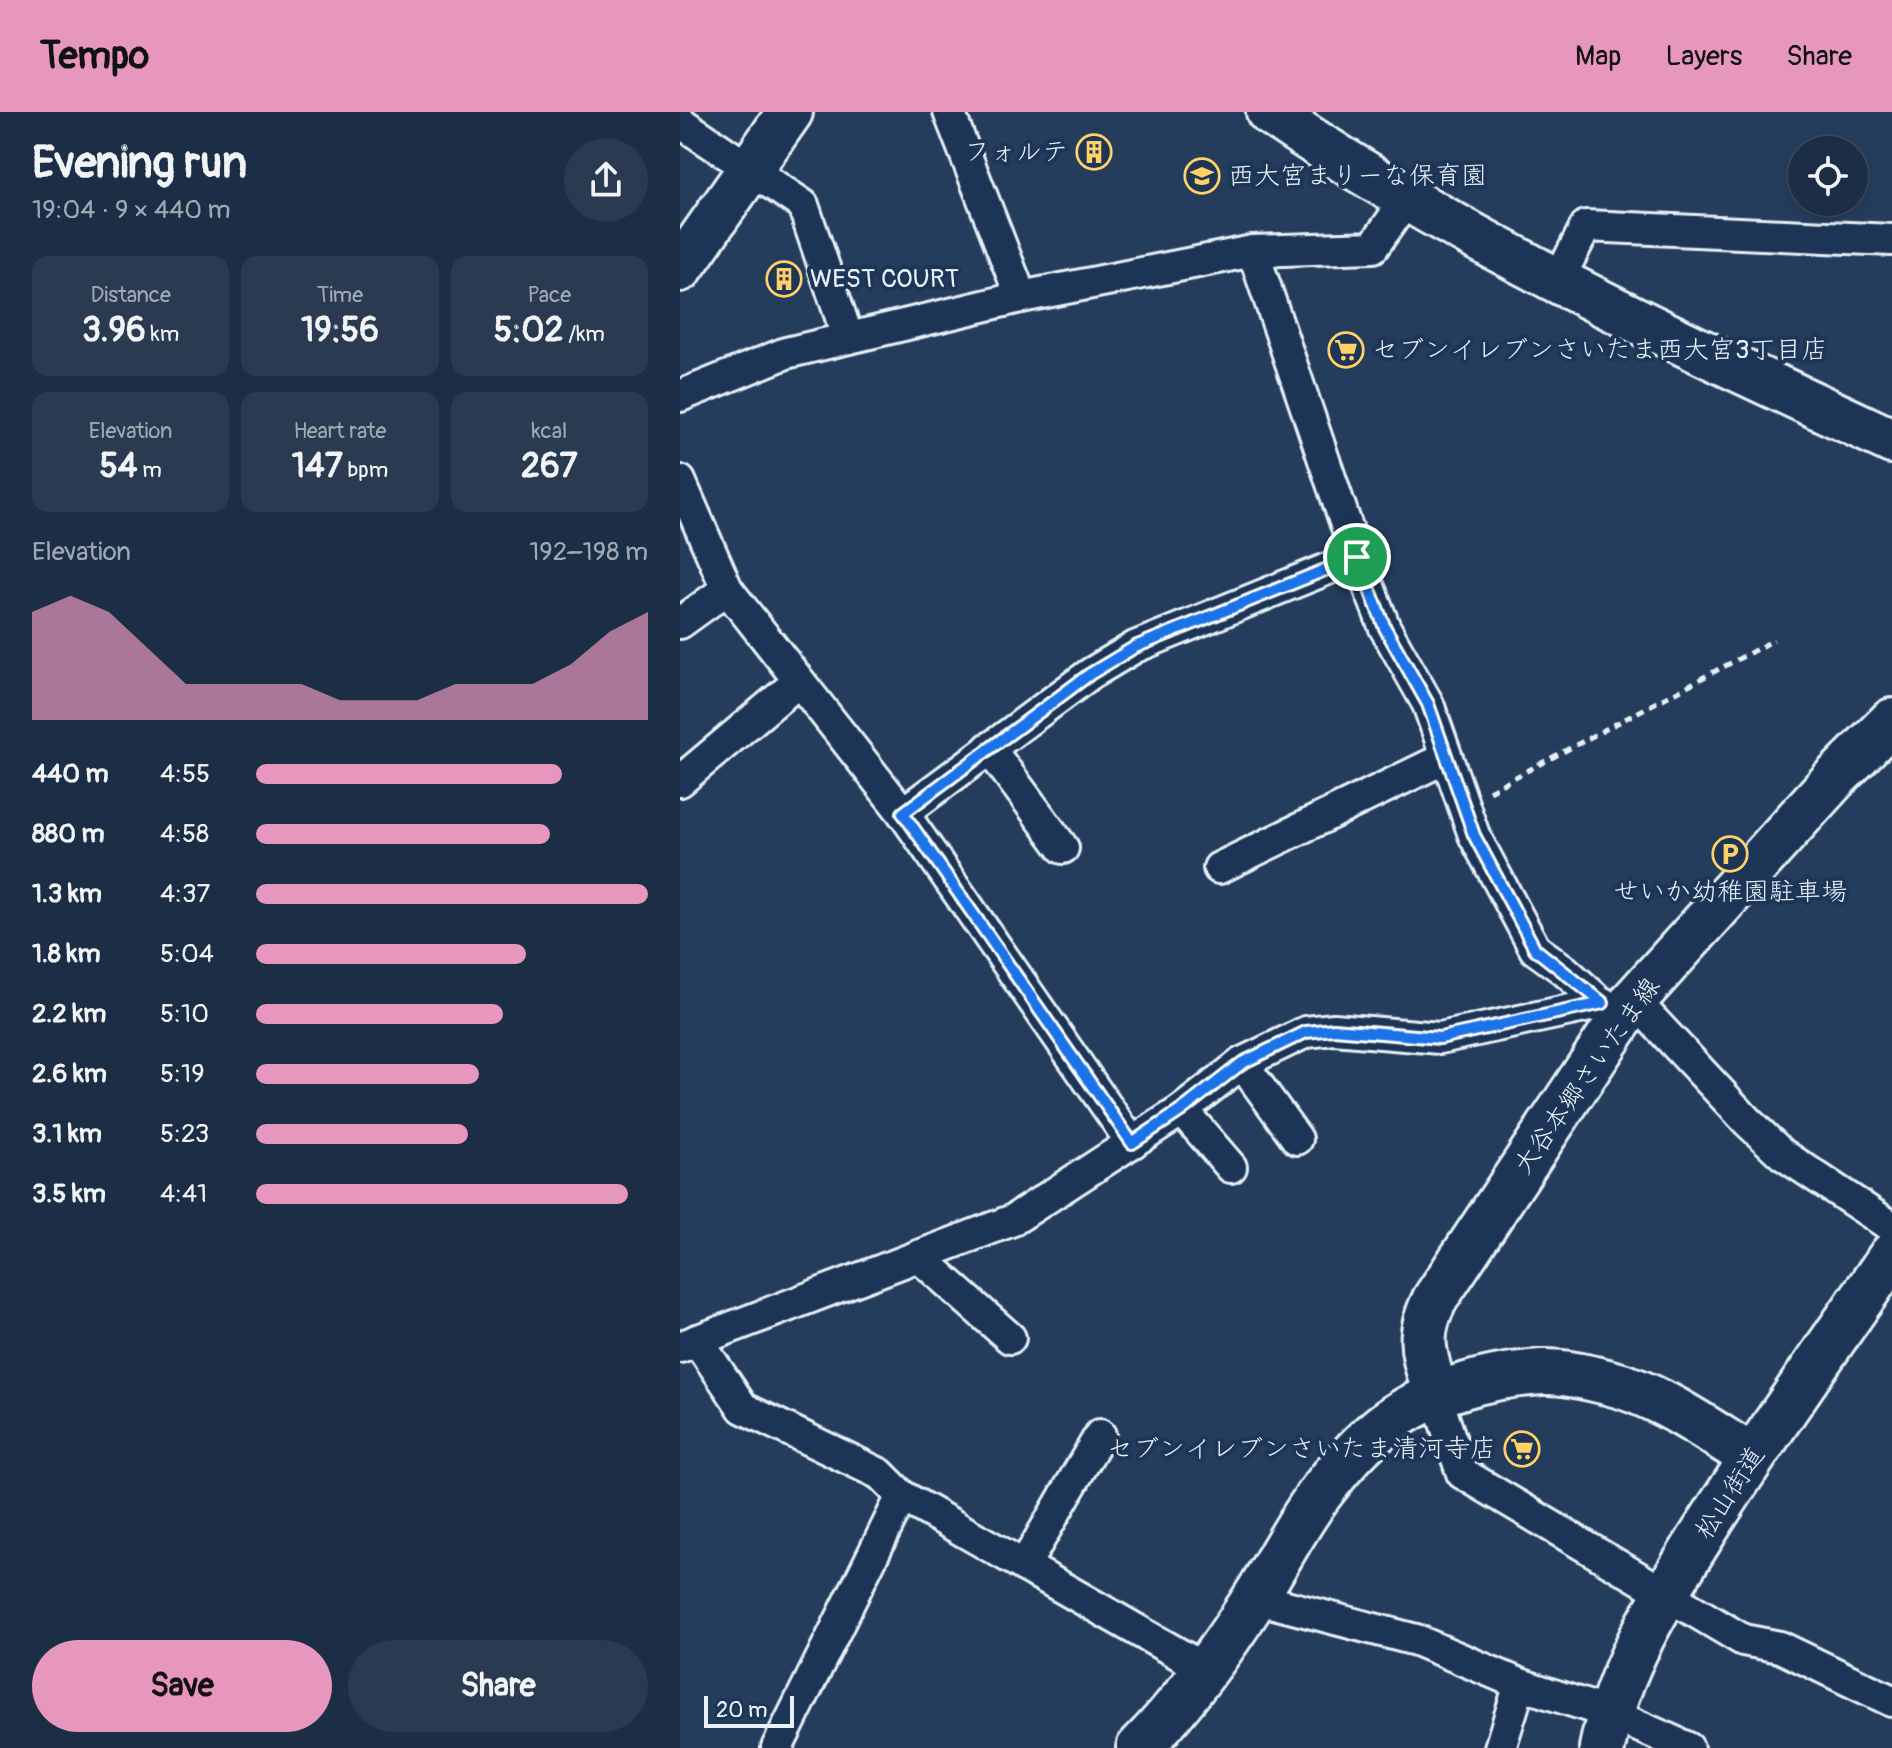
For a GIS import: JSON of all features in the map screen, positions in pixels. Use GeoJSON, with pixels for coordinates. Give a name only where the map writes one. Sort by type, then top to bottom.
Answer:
{"type":"FeatureCollection","features":[{"type":"Feature","properties":{"kind":"main road"},"geometry":{"type":"LineString","coordinates":[[680,269],[790,112]]}},
{"type":"Feature","properties":{"kind":"main road"},"geometry":{"type":"LineString","coordinates":[[1278,115],[1407,199],[1558,281],[1677,341],[1892,441]]}},
{"type":"Feature","properties":{"kind":"main road","name":"大谷本郷さいたま線"},"geometry":{"type":"LineString","coordinates":[[1436,1396],[1422,1346],[1424,1322],[1435,1299],[1619,1008],[1892,721]]}},
{"type":"Feature","properties":{"kind":"main road","name":"松山街道"},"geometry":{"type":"LineString","coordinates":[[1605,1730],[1638,1643],[1664,1595],[1752,1457],[1892,1255]]}},
{"type":"Feature","properties":{"kind":"main road"},"geometry":{"type":"LineString","coordinates":[[1139,1748],[1205,1669],[1255,1598],[1319,1495],[1348,1459],[1388,1422],[1436,1396],[1492,1378],[1545,1371],[1609,1382],[1647,1396],[1752,1457]]}},
{"type":"Feature","properties":{"kind":"street"},"geometry":{"type":"LineString","coordinates":[[949,112],[1021,297]]}},
{"type":"Feature","properties":{"kind":"street"},"geometry":{"type":"LineString","coordinates":[[680,122],[803,205],[848,338]]}},
{"type":"Feature","properties":{"kind":"street"},"geometry":{"type":"LineString","coordinates":[[680,396],[786,353],[1021,297],[1253,251],[1373,247],[1407,199]]}},
{"type":"Feature","properties":{"kind":"street"},"geometry":{"type":"LineString","coordinates":[[1558,281],[1586,226],[1892,240]]}},
{"type":"Feature","properties":{"kind":"street"},"geometry":{"type":"LineString","coordinates":[[1253,251],[1357,557],[1385,628],[1428,704],[1474,835],[1535,949],[1619,1008],[1782,1154],[1892,1227]]}},
{"type":"Feature","properties":{"kind":"street"},"geometry":{"type":"LineString","coordinates":[[680,481],[727,589],[903,813],[1132,1143]]}},
{"type":"Feature","properties":{"kind":"street"},"geometry":{"type":"LineString","coordinates":[[903,813],[1090,674],[1135,647],[1357,557]]}},
{"type":"Feature","properties":{"kind":"street"},"geometry":{"type":"LineString","coordinates":[[680,623],[727,589]]}},
{"type":"Feature","properties":{"kind":"street"},"geometry":{"type":"LineString","coordinates":[[680,781],[799,681]]}},
{"type":"Feature","properties":{"kind":"street"},"geometry":{"type":"LineString","coordinates":[[989,748],[1063,848]]}},
{"type":"Feature","properties":{"kind":"street"},"geometry":{"type":"LineString","coordinates":[[1219,868],[1445,758]]}},
{"type":"Feature","properties":{"kind":"street"},"geometry":{"type":"LineString","coordinates":[[1205,1669],[902,1496],[880,1474],[743,1408],[688,1343],[1013,1220],[1182,1110],[1242,1063],[1306,1032],[1334,1029],[1440,1038],[1619,1008]]}},
{"type":"Feature","properties":{"kind":"street"},"geometry":{"type":"LineString","coordinates":[[1242,1063],[1297,1139]]}},
{"type":"Feature","properties":{"kind":"street"},"geometry":{"type":"LineString","coordinates":[[1182,1110],[1231,1167]]}},
{"type":"Feature","properties":{"kind":"street"},"geometry":{"type":"LineString","coordinates":[[918,1256],[1010,1338]]}},
{"type":"Feature","properties":{"kind":"street"},"geometry":{"type":"LineString","coordinates":[[1436,1396],[1462,1473],[1743,1640],[1780,1647],[1892,1701]]}},
{"type":"Feature","properties":{"kind":"street"},"geometry":{"type":"LineString","coordinates":[[1024,1566],[1100,1435]]}},
{"type":"Feature","properties":{"kind":"street"},"geometry":{"type":"LineString","coordinates":[[777,1748],[902,1496]]}},
{"type":"Feature","properties":{"kind":"street"},"geometry":{"type":"LineString","coordinates":[[1255,1598],[1416,1640],[1520,1684],[1605,1730],[1688,1748]]}},
{"type":"Feature","properties":{"kind":"street"},"geometry":{"type":"LineString","coordinates":[[1500,1748],[1520,1684]]}},
{"type":"Feature","properties":{"kind":"path"},"geometry":{"type":"LineString","coordinates":[[1463,805],[1774,640]]}},
{"type":"Feature","properties":{"kind":"place","name":"フォルテ"},"geometry":{"type":"Point","coordinates":[1094,152]}},
{"type":"Feature","properties":{"kind":"place","name":"西大宮まりーな保育園"},"geometry":{"type":"Point","coordinates":[1202,176]}},
{"type":"Feature","properties":{"kind":"place","name":"WEST COURT"},"geometry":{"type":"Point","coordinates":[784,279]}},
{"type":"Feature","properties":{"kind":"place","name":"セブンイレブンさいたま西大宮3丁目店"},"geometry":{"type":"Point","coordinates":[1346,350]}},
{"type":"Feature","properties":{"kind":"place","name":"せいか幼稚園駐車場"},"geometry":{"type":"Point","coordinates":[1730,854]}},
{"type":"Feature","properties":{"kind":"place","name":"セブンイレブンさいたま清河寺店"},"geometry":{"type":"Point","coordinates":[1522,1449]}},
{"type":"Feature","properties":{"kind":"route"},"geometry":{"type":"LineString","coordinates":[[1357,557],[1385,628],[1428,704],[1474,835],[1535,949],[1603,1003],[1440,1038],[1334,1029],[1306,1032],[1242,1063],[1182,1110],[1132,1143],[903,813],[1090,674],[1135,647],[1357,557]]}}]}
